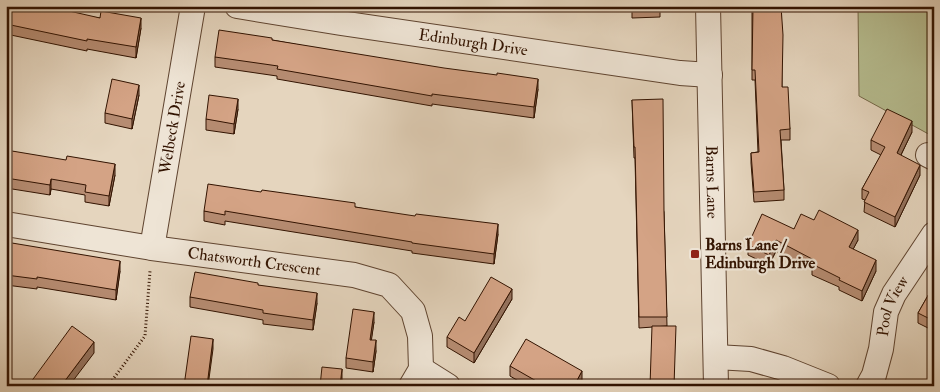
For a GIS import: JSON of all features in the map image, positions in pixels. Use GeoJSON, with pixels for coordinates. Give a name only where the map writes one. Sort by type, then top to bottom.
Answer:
{"type":"FeatureCollection","features":[{"type":"Feature","properties":{"kind":"street","name":"Welbeck Drive"},"geometry":{"type":"LineString","coordinates":[[152,248],[193,6]]}},
{"type":"Feature","properties":{"kind":"street","name":"Edinburgh Drive"},"geometry":{"type":"LineString","coordinates":[[237,6],[343,15],[680,73],[710,75]]}},
{"type":"Feature","properties":{"kind":"street","name":"Barns Lane"},"geometry":{"type":"LineString","coordinates":[[708,6],[716,386]]}},
{"type":"Feature","properties":{"kind":"street","name":"Chatsworth Crescent"},"geometry":{"type":"LineString","coordinates":[[6,224],[152,248],[354,275],[389,285],[413,311],[420,336],[416,378]]}},
{"type":"Feature","properties":{"kind":"street","name":"Pool View"},"geometry":{"type":"LineString","coordinates":[[868,386],[874,375],[881,349],[886,312],[894,294],[934,234]]}},
{"type":"Feature","properties":{"kind":"street"},"geometry":{"type":"LineString","coordinates":[[716,357],[759,361],[783,368],[828,386]]}},
{"type":"Feature","properties":{"kind":"street"},"geometry":{"type":"LineString","coordinates":[[416,378],[448,386]]}},
{"type":"Feature","properties":{"kind":"path"},"geometry":{"type":"LineString","coordinates":[[108,386],[145,336],[152,248]]}},
{"type":"Feature","properties":{"kind":"green space"},"geometry":{"type":"Polygon","coordinates":[[[858,6],[934,6],[934,137],[859,96],[858,6]]]}},
{"type":"Feature","properties":{"kind":"green space"},"geometry":{"type":"Polygon","coordinates":[[[789,382],[797,386],[755,386],[756,383],[789,382]]]}},
{"type":"Feature","properties":{"kind":"building"},"geometry":{"type":"Polygon","coordinates":[[[6,6],[47,6],[100,18],[101,11],[141,18],[136,47],[87,39],[87,41],[6,24],[6,6]]]}},
{"type":"Feature","properties":{"kind":"building"},"geometry":{"type":"Polygon","coordinates":[[[632,6],[660,6],[660,7],[632,8],[632,6]]]}},
{"type":"Feature","properties":{"kind":"building"},"geometry":{"type":"Polygon","coordinates":[[[753,6],[781,6],[783,35],[782,87],[788,87],[790,129],[780,130],[784,190],[754,192],[751,153],[759,152],[755,70],[752,70],[753,6]]]}},
{"type":"Feature","properties":{"kind":"building"},"geometry":{"type":"Polygon","coordinates":[[[219,30],[444,68],[538,79],[534,107],[432,94],[432,96],[277,69],[278,66],[215,57],[219,30]]]}},
{"type":"Feature","properties":{"kind":"building"},"geometry":{"type":"Polygon","coordinates":[[[112,79],[139,85],[132,119],[105,113],[112,79]]]}},
{"type":"Feature","properties":{"kind":"building"},"geometry":{"type":"Polygon","coordinates":[[[209,95],[238,99],[234,124],[206,119],[209,95]]]}},
{"type":"Feature","properties":{"kind":"building"},"geometry":{"type":"Polygon","coordinates":[[[663,99],[667,317],[639,317],[632,100],[663,99]]]}},
{"type":"Feature","properties":{"kind":"building"},"geometry":{"type":"Polygon","coordinates":[[[887,109],[912,121],[897,153],[920,165],[895,217],[864,202],[869,192],[862,189],[885,147],[871,140],[887,109]]]}},
{"type":"Feature","properties":{"kind":"building"},"geometry":{"type":"Polygon","coordinates":[[[6,150],[66,160],[67,156],[115,164],[109,196],[85,192],[86,185],[51,179],[50,185],[6,178],[6,150]]]}},
{"type":"Feature","properties":{"kind":"building"},"geometry":{"type":"Polygon","coordinates":[[[208,184],[355,203],[355,207],[415,216],[416,214],[498,224],[494,254],[412,243],[225,211],[225,215],[204,211],[208,184]]]}},
{"type":"Feature","properties":{"kind":"building"},"geometry":{"type":"Polygon","coordinates":[[[819,210],[858,230],[849,247],[876,260],[862,291],[812,264],[814,260],[776,240],[769,255],[748,245],[762,214],[794,229],[801,214],[814,220],[819,210]]]}},
{"type":"Feature","properties":{"kind":"building"},"geometry":{"type":"Polygon","coordinates":[[[6,242],[120,261],[116,290],[37,277],[37,279],[6,275],[6,242]]]}},
{"type":"Feature","properties":{"kind":"building"},"geometry":{"type":"Polygon","coordinates":[[[195,272],[258,283],[258,285],[317,293],[313,320],[263,313],[263,310],[190,297],[195,272]]]}},
{"type":"Feature","properties":{"kind":"building"},"geometry":{"type":"Polygon","coordinates":[[[491,277],[512,289],[474,353],[447,337],[459,317],[465,321],[491,277]]]}},
{"type":"Feature","properties":{"kind":"building"},"geometry":{"type":"Polygon","coordinates":[[[934,285],[934,321],[918,313],[934,285]]]}},
{"type":"Feature","properties":{"kind":"building"},"geometry":{"type":"Polygon","coordinates":[[[353,309],[374,312],[370,340],[376,340],[373,362],[346,358],[353,309]]]}},
{"type":"Feature","properties":{"kind":"building"},"geometry":{"type":"Polygon","coordinates":[[[72,326],[94,342],[61,386],[28,386],[72,326]]]}},
{"type":"Feature","properties":{"kind":"building"},"geometry":{"type":"Polygon","coordinates":[[[652,326],[676,326],[674,386],[650,386],[652,326]]]}},
{"type":"Feature","properties":{"kind":"building"},"geometry":{"type":"Polygon","coordinates":[[[191,336],[213,339],[207,386],[184,386],[191,336]]]}},
{"type":"Feature","properties":{"kind":"building"},"geometry":{"type":"Polygon","coordinates":[[[526,339],[582,371],[574,386],[545,386],[510,366],[526,339]]]}},
{"type":"Feature","properties":{"kind":"building"},"geometry":{"type":"Polygon","coordinates":[[[322,367],[342,369],[340,386],[320,386],[322,367]]]}},
{"type":"Feature","properties":{"kind":"place","name":"Barns Lane / Edinburgh Drive"},"geometry":{"type":"Point","coordinates":[695,254]}}]}
